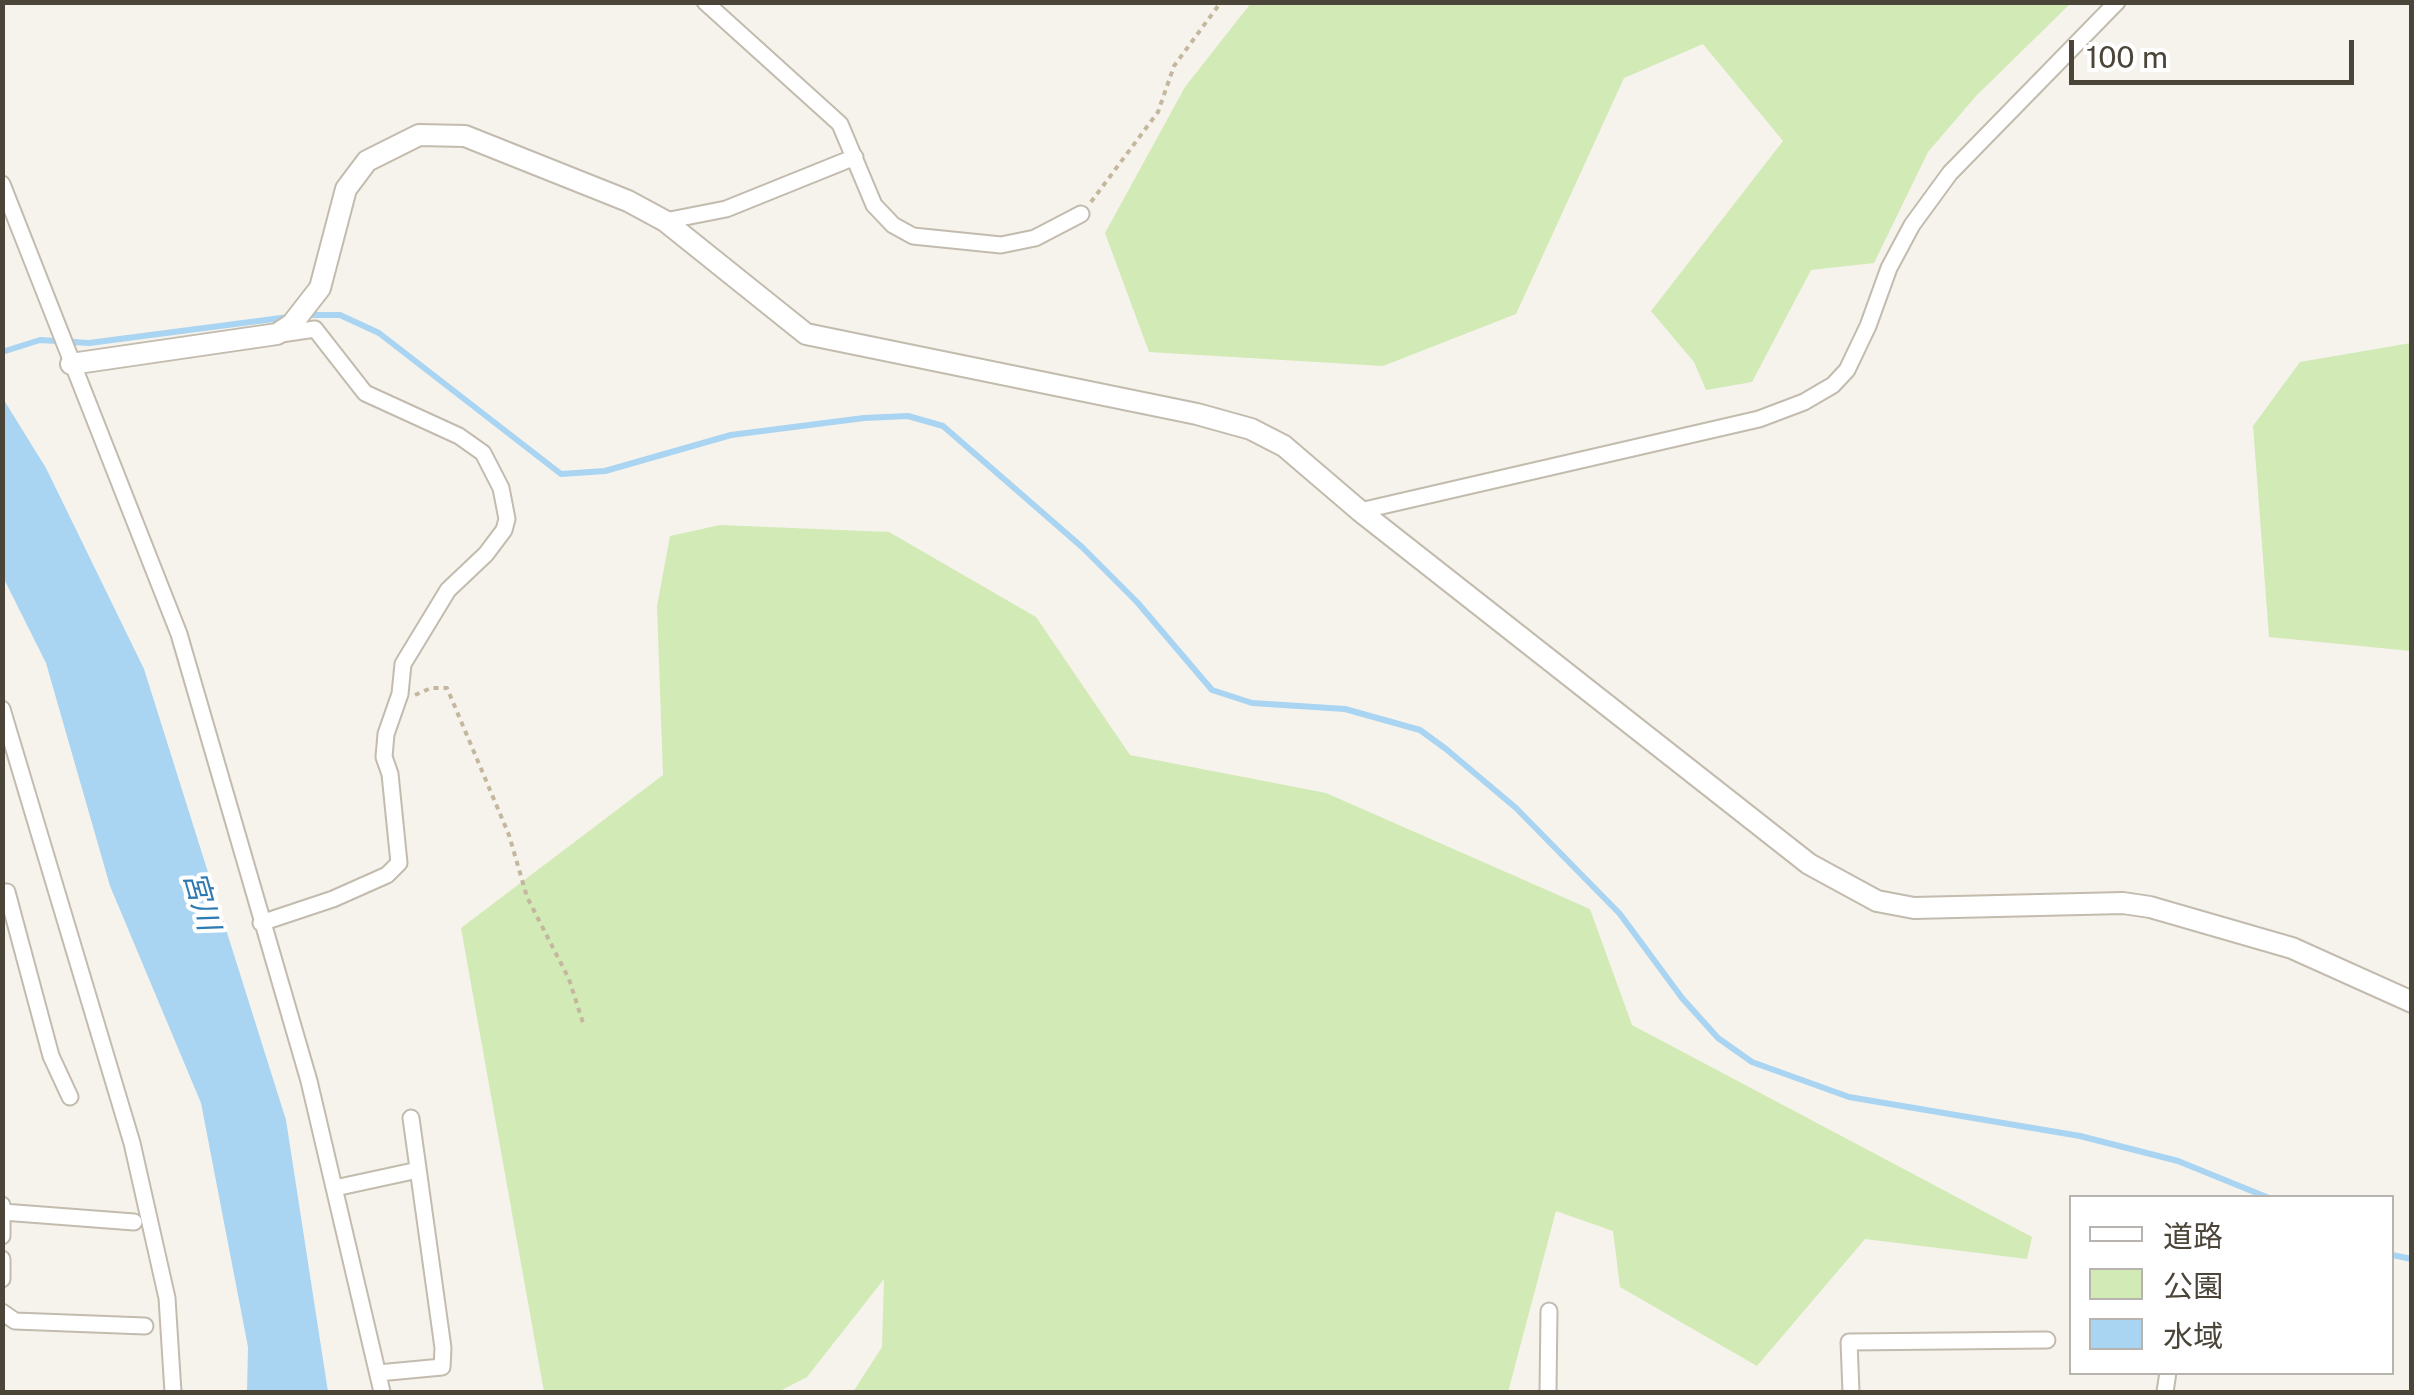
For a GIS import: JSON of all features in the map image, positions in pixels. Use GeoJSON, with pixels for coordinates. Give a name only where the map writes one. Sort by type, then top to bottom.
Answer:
{"type":"FeatureCollection","features":[{"type":"Feature","properties":{"kind":"street"},"geometry":{"type":"LineString","coordinates":[[705,2],[840,124],[874,205],[883,218],[913,236],[1000,245],[1035,238],[1082,214]]}},
{"type":"Feature","properties":{"kind":"street"},"geometry":{"type":"LineString","coordinates":[[1360,512],[1759,419],[1804,402],[1833,385],[1861,341],[1889,268],[1912,225],[1950,172],[2117,2]]}},
{"type":"Feature","properties":{"kind":"street"},"geometry":{"type":"LineString","coordinates":[[283,331],[320,288],[339,208],[354,175],[383,150],[419,135],[466,136],[498,146],[665,221],[806,334],[1197,414],[1250,429],[1284,446],[1360,512],[1809,864],[1877,901],[1914,908],[2124,903],[2150,907],[2292,948],[2412,1002]]}},
{"type":"Feature","properties":{"kind":"street"},"geometry":{"type":"LineString","coordinates":[[665,221],[726,209],[854,157]]}},
{"type":"Feature","properties":{"kind":"street"},"geometry":{"type":"LineString","coordinates":[[2,184],[179,634],[309,1081],[382,1392]]}},
{"type":"Feature","properties":{"kind":"street"},"geometry":{"type":"LineString","coordinates":[[69,358],[315,330],[365,393],[471,444],[490,461],[500,488],[506,510],[504,530],[448,590],[440,610],[406,657],[384,757],[399,863],[386,875],[332,899],[261,922]]}},
{"type":"Feature","properties":{"kind":"street"},"geometry":{"type":"LineString","coordinates":[[2,709],[132,1143],[167,1298],[174,1392]]}},
{"type":"Feature","properties":{"kind":"street"},"geometry":{"type":"LineString","coordinates":[[2,892],[7,892],[51,1056],[70,1097]]}},
{"type":"Feature","properties":{"kind":"street"},"geometry":{"type":"LineString","coordinates":[[378,1374],[442,1367],[443,1348],[411,1118]]}},
{"type":"Feature","properties":{"kind":"street"},"geometry":{"type":"LineString","coordinates":[[334,1188],[418,1170]]}},
{"type":"Feature","properties":{"kind":"street"},"geometry":{"type":"LineString","coordinates":[[2,1236],[3,1208],[134,1222]]}},
{"type":"Feature","properties":{"kind":"street"},"geometry":{"type":"LineString","coordinates":[[2,1259],[2,1279]]}},
{"type":"Feature","properties":{"kind":"street"},"geometry":{"type":"LineString","coordinates":[[1548,1392],[1549,1310]]}},
{"type":"Feature","properties":{"kind":"street"},"geometry":{"type":"LineString","coordinates":[[2,1312],[15,1321],[145,1326]]}},
{"type":"Feature","properties":{"kind":"street"},"geometry":{"type":"LineString","coordinates":[[1850,1392],[1849,1342],[2047,1340]]}},
{"type":"Feature","properties":{"kind":"path"},"geometry":{"type":"LineString","coordinates":[[1082,214],[1158,112],[1174,66],[1222,2]]}},
{"type":"Feature","properties":{"kind":"path"},"geometry":{"type":"LineString","coordinates":[[392,713],[419,692],[447,688],[509,836],[527,897],[568,978],[583,1023]]}},
{"type":"Feature","properties":{"kind":"green space"},"geometry":{"type":"Polygon","coordinates":[[[1251,2],[2071,3],[1976,96],[1928,152],[1874,263],[1811,270],[1752,382],[1706,390],[1694,362],[1651,311],[1783,141],[1703,44],[1624,78],[1516,314],[1383,366],[1149,352],[1105,233],[1185,87],[1251,2]]]}},
{"type":"Feature","properties":{"kind":"green space"},"geometry":{"type":"Polygon","coordinates":[[[2411,343],[2411,651],[2269,637],[2253,426],[2300,362],[2411,343]]]}},
{"type":"Feature","properties":{"kind":"green space"},"geometry":{"type":"Polygon","coordinates":[[[720,525],[889,532],[1036,617],[1130,755],[1326,793],[1590,909],[1632,1025],[2032,1237],[2027,1259],[1865,1239],[1757,1366],[1620,1287],[1613,1231],[1556,1211],[1508,1392],[853,1392],[882,1347],[884,1279],[807,1377],[778,1392],[544,1392],[461,928],[663,775],[657,606],[670,536],[720,525]]]}},
{"type":"Feature","properties":{"kind":"water","name":"宮川"},"geometry":{"type":"Polygon","coordinates":[[[2,397],[46,468],[144,669],[286,1120],[328,1392],[247,1392],[248,1347],[201,1103],[110,886],[46,663],[3,577],[2,397]]]}},
{"type":"Feature","properties":{"kind":"waterway"},"geometry":{"type":"LineString","coordinates":[[306,315],[340,315],[379,333],[561,474],[605,471],[731,435],[864,418],[908,416],[943,426],[1082,547],[1137,602],[1212,690],[1252,703],[1345,709],[1420,730],[1446,749],[1516,808],[1620,914],[1682,998],[1718,1038],[1752,1062],[1849,1097],[2080,1136],[2178,1161],[2262,1195]]}},
{"type":"Feature","properties":{"kind":"waterway"},"geometry":{"type":"LineString","coordinates":[[2,352],[40,340],[89,343],[289,317]]}},
{"type":"Feature","properties":{"kind":"waterway"},"geometry":{"type":"LineString","coordinates":[[2394,1255],[2412,1259]]}}]}
